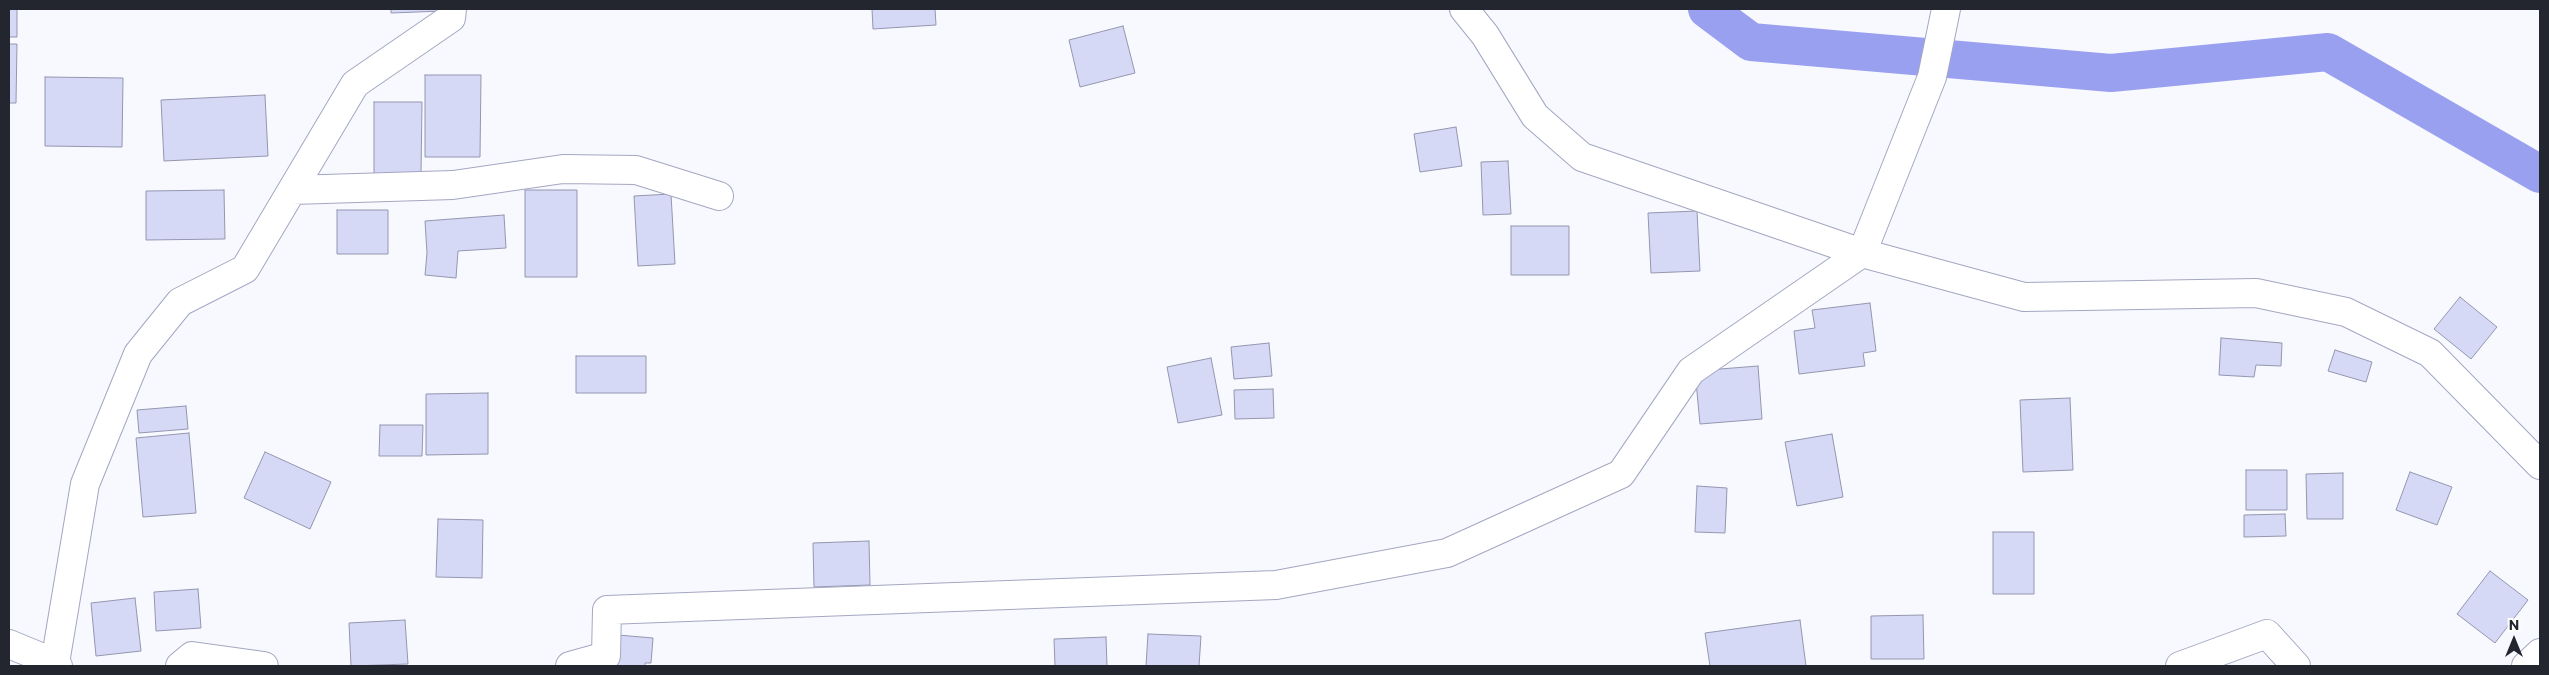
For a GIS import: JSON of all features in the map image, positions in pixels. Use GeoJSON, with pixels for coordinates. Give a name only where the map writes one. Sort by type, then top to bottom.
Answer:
{"type":"FeatureCollection","features":[{"type":"Feature","properties":{"kind":"street"},"geometry":{"type":"LineString","coordinates":[[9,644],[56,664],[85,484],[138,354],[180,302],[245,269],[355,84],[451,18],[452,9]]}},
{"type":"Feature","properties":{"kind":"street"},"geometry":{"type":"LineString","coordinates":[[1464,9],[1485,35],[1535,116],[1582,157],[1862,253],[2024,297],[2256,292],[2346,312],[2430,353],[2540,465]]}},
{"type":"Feature","properties":{"kind":"street"},"geometry":{"type":"LineString","coordinates":[[570,666],[606,656],[607,610],[1276,585],[1447,553],[1621,474],[1691,371],[1862,253],[1932,76],[1946,9]]}},
{"type":"Feature","properties":{"kind":"street"},"geometry":{"type":"LineString","coordinates":[[292,190],[453,185],[563,169],[581,169],[636,170],[720,196]]}},
{"type":"Feature","properties":{"kind":"street"},"geometry":{"type":"LineString","coordinates":[[2180,666],[2267,634],[2296,666]]}},
{"type":"Feature","properties":{"kind":"street"},"geometry":{"type":"LineString","coordinates":[[2526,666],[2540,653]]}},
{"type":"Feature","properties":{"kind":"street"},"geometry":{"type":"LineString","coordinates":[[180,666],[192,656],[264,666]]}},
{"type":"Feature","properties":{"kind":"building"},"geometry":{"type":"Polygon","coordinates":[[[9,9],[17,9],[17,37],[9,37],[9,9]]]}},
{"type":"Feature","properties":{"kind":"building"},"geometry":{"type":"Polygon","coordinates":[[[391,9],[443,9],[443,11],[391,13],[391,9]]]}},
{"type":"Feature","properties":{"kind":"building"},"geometry":{"type":"Polygon","coordinates":[[[872,9],[935,9],[936,25],[873,29],[872,9]]]}},
{"type":"Feature","properties":{"kind":"building"},"geometry":{"type":"Polygon","coordinates":[[[1123,26],[1135,73],[1080,87],[1069,40],[1123,26]]]}},
{"type":"Feature","properties":{"kind":"building"},"geometry":{"type":"Polygon","coordinates":[[[9,44],[17,44],[16,103],[9,103],[9,44]]]}},
{"type":"Feature","properties":{"kind":"building"},"geometry":{"type":"Polygon","coordinates":[[[425,75],[481,75],[480,157],[425,157],[425,75]]]}},
{"type":"Feature","properties":{"kind":"building"},"geometry":{"type":"Polygon","coordinates":[[[45,77],[123,78],[122,147],[45,146],[45,77]]]}},
{"type":"Feature","properties":{"kind":"building"},"geometry":{"type":"Polygon","coordinates":[[[265,95],[268,156],[164,161],[161,100],[265,95]]]}},
{"type":"Feature","properties":{"kind":"building"},"geometry":{"type":"Polygon","coordinates":[[[374,102],[422,102],[421,174],[374,174],[374,102]]]}},
{"type":"Feature","properties":{"kind":"building"},"geometry":{"type":"Polygon","coordinates":[[[1456,127],[1462,166],[1420,172],[1414,134],[1456,127]]]}},
{"type":"Feature","properties":{"kind":"building"},"geometry":{"type":"Polygon","coordinates":[[[1508,161],[1511,214],[1483,215],[1481,162],[1508,161]]]}},
{"type":"Feature","properties":{"kind":"building"},"geometry":{"type":"Polygon","coordinates":[[[224,190],[225,239],[146,240],[146,191],[224,190]]]}},
{"type":"Feature","properties":{"kind":"building"},"geometry":{"type":"Polygon","coordinates":[[[525,190],[577,190],[577,277],[525,277],[525,190]]]}},
{"type":"Feature","properties":{"kind":"building"},"geometry":{"type":"Polygon","coordinates":[[[671,194],[675,264],[638,266],[634,196],[671,194]]]}},
{"type":"Feature","properties":{"kind":"building"},"geometry":{"type":"Polygon","coordinates":[[[337,210],[388,210],[388,254],[337,254],[337,210]]]}},
{"type":"Feature","properties":{"kind":"building"},"geometry":{"type":"Polygon","coordinates":[[[1697,211],[1700,271],[1651,273],[1648,213],[1697,211]]]}},
{"type":"Feature","properties":{"kind":"building"},"geometry":{"type":"Polygon","coordinates":[[[504,215],[506,248],[458,251],[456,278],[425,275],[427,253],[425,221],[504,215]]]}},
{"type":"Feature","properties":{"kind":"building"},"geometry":{"type":"Polygon","coordinates":[[[1511,226],[1569,226],[1569,275],[1511,275],[1511,226]]]}},
{"type":"Feature","properties":{"kind":"building"},"geometry":{"type":"Polygon","coordinates":[[[2460,297],[2497,327],[2471,359],[2434,329],[2460,297]]]}},
{"type":"Feature","properties":{"kind":"building"},"geometry":{"type":"Polygon","coordinates":[[[1870,303],[1876,351],[1863,353],[1865,366],[1799,374],[1794,331],[1815,328],[1812,310],[1870,303]]]}},
{"type":"Feature","properties":{"kind":"building"},"geometry":{"type":"Polygon","coordinates":[[[2221,338],[2282,343],[2281,366],[2256,365],[2254,377],[2219,375],[2221,338]]]}},
{"type":"Feature","properties":{"kind":"building"},"geometry":{"type":"Polygon","coordinates":[[[1269,343],[1272,376],[1234,379],[1231,347],[1269,343]]]}},
{"type":"Feature","properties":{"kind":"building"},"geometry":{"type":"Polygon","coordinates":[[[2335,350],[2372,362],[2366,382],[2328,371],[2335,350]]]}},
{"type":"Feature","properties":{"kind":"building"},"geometry":{"type":"Polygon","coordinates":[[[576,356],[646,356],[646,393],[576,393],[576,356]]]}},
{"type":"Feature","properties":{"kind":"building"},"geometry":{"type":"Polygon","coordinates":[[[1211,358],[1222,415],[1178,423],[1167,367],[1211,358]]]}},
{"type":"Feature","properties":{"kind":"building"},"geometry":{"type":"Polygon","coordinates":[[[1758,366],[1762,419],[1700,424],[1695,371],[1758,366]]]}},
{"type":"Feature","properties":{"kind":"building"},"geometry":{"type":"Polygon","coordinates":[[[1273,389],[1274,418],[1235,419],[1234,390],[1273,389]]]}},
{"type":"Feature","properties":{"kind":"building"},"geometry":{"type":"Polygon","coordinates":[[[488,393],[488,454],[426,455],[426,394],[488,393]]]}},
{"type":"Feature","properties":{"kind":"building"},"geometry":{"type":"Polygon","coordinates":[[[2070,398],[2073,470],[2023,472],[2020,400],[2070,398]]]}},
{"type":"Feature","properties":{"kind":"building"},"geometry":{"type":"Polygon","coordinates":[[[186,406],[188,429],[139,433],[137,410],[186,406]]]}},
{"type":"Feature","properties":{"kind":"building"},"geometry":{"type":"Polygon","coordinates":[[[380,425],[423,425],[422,456],[379,456],[380,425]]]}},
{"type":"Feature","properties":{"kind":"building"},"geometry":{"type":"Polygon","coordinates":[[[189,433],[196,513],[143,517],[136,438],[189,433]]]}},
{"type":"Feature","properties":{"kind":"building"},"geometry":{"type":"Polygon","coordinates":[[[1832,434],[1843,497],[1797,506],[1785,442],[1832,434]]]}},
{"type":"Feature","properties":{"kind":"building"},"geometry":{"type":"Polygon","coordinates":[[[265,452],[331,482],[310,529],[244,498],[265,452]]]}},
{"type":"Feature","properties":{"kind":"building"},"geometry":{"type":"Polygon","coordinates":[[[2246,470],[2287,470],[2287,510],[2246,510],[2246,470]]]}},
{"type":"Feature","properties":{"kind":"building"},"geometry":{"type":"Polygon","coordinates":[[[2410,472],[2452,487],[2437,525],[2396,510],[2410,472]]]}},
{"type":"Feature","properties":{"kind":"building"},"geometry":{"type":"Polygon","coordinates":[[[2343,473],[2343,519],[2307,519],[2306,474],[2343,473]]]}},
{"type":"Feature","properties":{"kind":"building"},"geometry":{"type":"Polygon","coordinates":[[[1697,486],[1727,488],[1725,533],[1695,532],[1697,486]]]}},
{"type":"Feature","properties":{"kind":"building"},"geometry":{"type":"Polygon","coordinates":[[[2285,514],[2286,536],[2244,537],[2244,515],[2285,514]]]}},
{"type":"Feature","properties":{"kind":"building"},"geometry":{"type":"Polygon","coordinates":[[[438,519],[483,520],[482,578],[436,577],[438,519]]]}},
{"type":"Feature","properties":{"kind":"building"},"geometry":{"type":"Polygon","coordinates":[[[1993,532],[2034,532],[2034,594],[1993,594],[1993,532]]]}},
{"type":"Feature","properties":{"kind":"building"},"geometry":{"type":"Polygon","coordinates":[[[869,541],[870,585],[814,587],[813,543],[869,541]]]}},
{"type":"Feature","properties":{"kind":"building"},"geometry":{"type":"Polygon","coordinates":[[[2490,571],[2528,600],[2495,643],[2457,614],[2490,571]]]}},
{"type":"Feature","properties":{"kind":"building"},"geometry":{"type":"Polygon","coordinates":[[[198,589],[201,628],[156,631],[154,592],[198,589]]]}},
{"type":"Feature","properties":{"kind":"building"},"geometry":{"type":"Polygon","coordinates":[[[135,598],[141,651],[96,656],[91,603],[135,598]]]}},
{"type":"Feature","properties":{"kind":"building"},"geometry":{"type":"Polygon","coordinates":[[[1923,615],[1924,659],[1871,659],[1871,616],[1923,615]]]}},
{"type":"Feature","properties":{"kind":"building"},"geometry":{"type":"Polygon","coordinates":[[[405,620],[408,664],[351,666],[349,623],[405,620]]]}},
{"type":"Feature","properties":{"kind":"building"},"geometry":{"type":"Polygon","coordinates":[[[1800,620],[1806,666],[1710,666],[1705,633],[1800,620]]]}},
{"type":"Feature","properties":{"kind":"building"},"geometry":{"type":"Polygon","coordinates":[[[1148,634],[1201,636],[1199,666],[1146,666],[1148,634]]]}},
{"type":"Feature","properties":{"kind":"building"},"geometry":{"type":"Polygon","coordinates":[[[618,635],[653,638],[651,663],[645,663],[645,666],[616,666],[618,635]]]}},
{"type":"Feature","properties":{"kind":"building"},"geometry":{"type":"Polygon","coordinates":[[[1106,637],[1107,666],[1055,666],[1054,639],[1106,637]]]}},
{"type":"Feature","properties":{"kind":"waterway"},"geometry":{"type":"LineString","coordinates":[[1707,9],[1751,42],[2111,73],[2328,52],[2540,174]]}}]}
